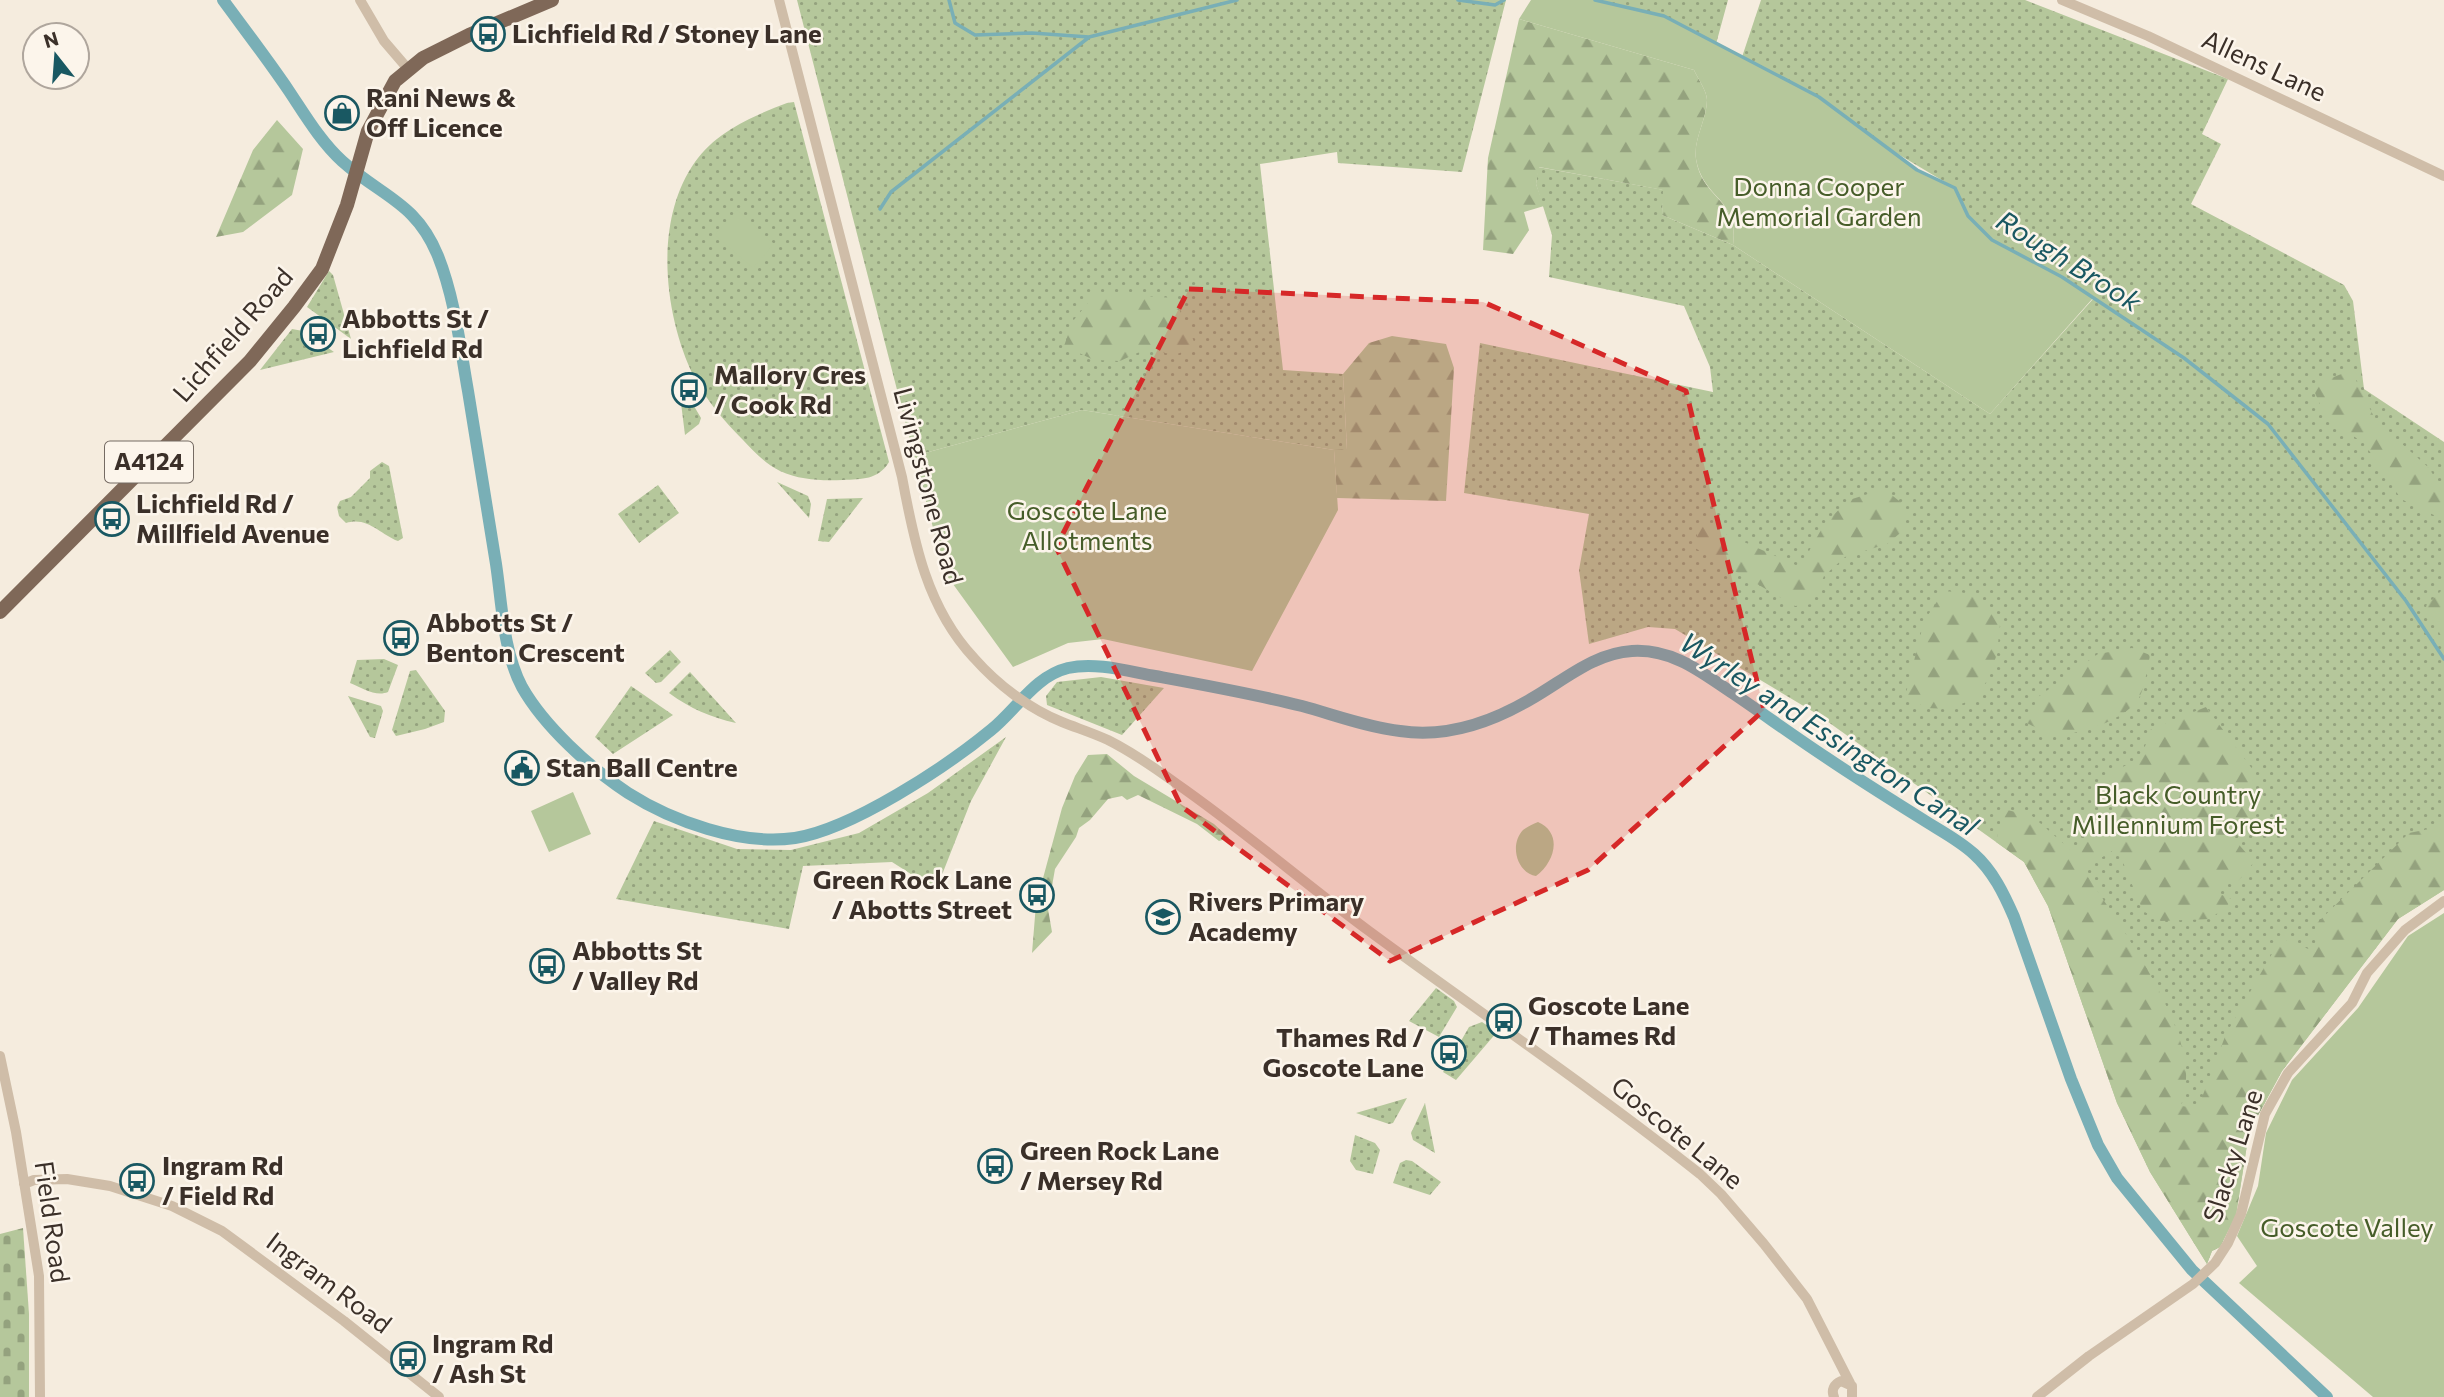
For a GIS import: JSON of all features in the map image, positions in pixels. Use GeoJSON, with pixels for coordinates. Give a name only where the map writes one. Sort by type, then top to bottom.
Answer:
{"type":"FeatureCollection","features":[{"type":"Feature","properties":{"kind":"main road","name":"Lichfield Road"},"geometry":{"type":"LineString","coordinates":[[0,612],[250,361],[294,307],[322,269],[338,233],[360,157],[377,112],[395,81],[423,58],[468,35],[552,0]]}},
{"type":"Feature","properties":{"kind":"street"},"geometry":{"type":"LineString","coordinates":[[360,0],[384,41],[408,69]]}},
{"type":"Feature","properties":{"kind":"street","name":"Livingstone Road"},"geometry":{"type":"LineString","coordinates":[[779,0],[902,477],[912,531],[937,605],[954,634],[972,657],[1001,684],[1038,710],[1060,722],[1106,739],[1166,775],[1311,887]]}},
{"type":"Feature","properties":{"kind":"street","name":"Allens Lane"},"geometry":{"type":"LineString","coordinates":[[2062,0],[2161,42],[2444,176]]}},
{"type":"Feature","properties":{"kind":"street","name":"Goscote Lane"},"geometry":{"type":"LineString","coordinates":[[1311,887],[1700,1174],[1721,1194],[1782,1265],[1816,1315],[1854,1392]]}},
{"type":"Feature","properties":{"kind":"street","name":"Slacky Lane"},"geometry":{"type":"LineString","coordinates":[[2037,1397],[2090,1356],[2193,1284],[2210,1266],[2228,1243],[2241,1214],[2265,1114],[2288,1073],[2352,1003],[2367,973],[2405,930],[2444,901]]}},
{"type":"Feature","properties":{"kind":"street","name":"Field Road"},"geometry":{"type":"LineString","coordinates":[[0,1056],[39,1276],[40,1397]]}},
{"type":"Feature","properties":{"kind":"street","name":"Ingram Road"},"geometry":{"type":"LineString","coordinates":[[24,1184],[34,1180],[67,1180],[110,1186],[172,1206],[222,1231],[344,1321],[439,1397]]}},
{"type":"Feature","properties":{"kind":"street","name":"Goscote Lane"},"geometry":{"type":"LineString","coordinates":[[1834,1391],[1835,1356]]}},
{"type":"Feature","properties":{"kind":"street"},"geometry":{"type":"LineString","coordinates":[[1834,1391],[1842,1381],[1854,1392]]}},
{"type":"Feature","properties":{"kind":"highlighted area"},"geometry":{"type":"Polygon","coordinates":[[[1189,289],[1483,302],[1686,391],[1764,710],[1588,870],[1390,961],[1181,806],[1056,547],[1189,289]]]}},
{"type":"Feature","properties":{"kind":"green space"},"geometry":{"type":"Polygon","coordinates":[[[797,0],[1506,0],[1462,172],[1338,163],[1337,152],[1260,164],[1283,370],[1343,374],[1347,450],[1082,410],[914,456],[797,0]]]}},
{"type":"Feature","properties":{"kind":"green space","name":"Donna Cooper Memorial Garden"},"geometry":{"type":"Polygon","coordinates":[[[1531,0],[1595,0],[1664,16],[1819,97],[1917,170],[1955,188],[1968,216],[1991,240],[2062,277],[2093,298],[1990,414],[1733,245],[1731,217],[1706,183],[1696,159],[1696,144],[1705,115],[1707,96],[1694,70],[1519,19],[1531,0]]]}},
{"type":"Feature","properties":{"kind":"green space"},"geometry":{"type":"Polygon","coordinates":[[[1595,0],[1728,0],[1716,44],[1664,16],[1595,0]]]}},
{"type":"Feature","properties":{"kind":"green space"},"geometry":{"type":"Polygon","coordinates":[[[1761,0],[2025,0],[2228,79],[2202,134],[2221,144],[2191,204],[2344,285],[2353,301],[2364,389],[2444,442],[2444,890],[2398,919],[2282,1071],[2249,1132],[2236,1215],[2220,1247],[2212,1251],[2207,1264],[2150,1172],[2117,1103],[2048,906],[2024,862],[1817,714],[1675,629],[1648,627],[1589,644],[1579,570],[1589,514],[1464,493],[1480,343],[1713,392],[1710,367],[1684,306],[1549,277],[1552,235],[1536,184],[1538,167],[1664,190],[1662,215],[1733,245],[1990,414],[2093,299],[2062,277],[1992,240],[1969,218],[1955,188],[1881,144],[1819,97],[1742,57],[1761,0]]]}},
{"type":"Feature","properties":{"kind":"green space"},"geometry":{"type":"Polygon","coordinates":[[[1519,19],[1694,70],[1707,96],[1705,115],[1696,144],[1696,159],[1705,183],[1731,217],[1733,245],[1662,215],[1663,190],[1539,167],[1536,184],[1544,206],[1524,212],[1529,230],[1513,254],[1483,250],[1488,158],[1519,19]]]}},
{"type":"Feature","properties":{"kind":"green space"},"geometry":{"type":"Polygon","coordinates":[[[794,102],[889,462],[880,472],[863,479],[827,480],[795,476],[775,468],[756,453],[729,426],[694,377],[684,353],[670,298],[668,240],[673,212],[682,186],[695,162],[714,142],[736,126],[774,108],[794,102]]]}},
{"type":"Feature","properties":{"kind":"green space"},"geometry":{"type":"Polygon","coordinates":[[[277,120],[303,149],[292,195],[243,232],[216,237],[253,150],[277,120]]]}},
{"type":"Feature","properties":{"kind":"green space"},"geometry":{"type":"Polygon","coordinates":[[[737,210],[774,244],[753,268],[715,235],[737,210]]]}},
{"type":"Feature","properties":{"kind":"green space"},"geometry":{"type":"Polygon","coordinates":[[[329,271],[333,275],[351,339],[307,307],[329,271]]]}},
{"type":"Feature","properties":{"kind":"green space"},"geometry":{"type":"Polygon","coordinates":[[[1096,293],[1174,298],[1196,346],[1175,355],[1146,349],[1120,361],[1094,360],[1064,346],[1073,321],[1096,293]]]}},
{"type":"Feature","properties":{"kind":"green space"},"geometry":{"type":"Polygon","coordinates":[[[292,329],[303,331],[334,352],[260,370],[292,329]]]}},
{"type":"Feature","properties":{"kind":"green space"},"geometry":{"type":"Polygon","coordinates":[[[1392,336],[1446,344],[1454,368],[1446,501],[1337,498],[1334,450],[1347,449],[1343,374],[1369,343],[1392,336]]]}},
{"type":"Feature","properties":{"kind":"green space"},"geometry":{"type":"Polygon","coordinates":[[[2351,370],[2376,421],[2428,467],[2444,491],[2444,520],[2401,499],[2364,443],[2338,426],[2322,409],[2312,386],[2351,370]]]}},
{"type":"Feature","properties":{"kind":"green space"},"geometry":{"type":"Polygon","coordinates":[[[678,379],[701,418],[699,424],[685,435],[678,379]]]}},
{"type":"Feature","properties":{"kind":"green space","name":"Goscote Lane Allotments"},"geometry":{"type":"Polygon","coordinates":[[[1082,410],[1334,450],[1338,510],[1252,671],[1103,639],[1068,643],[1013,667],[945,573],[914,456],[1082,410]]]}},
{"type":"Feature","properties":{"kind":"green space"},"geometry":{"type":"Polygon","coordinates":[[[382,462],[389,466],[403,538],[398,541],[367,524],[354,521],[346,523],[339,516],[337,507],[340,501],[351,497],[370,478],[370,471],[382,462]]]}},
{"type":"Feature","properties":{"kind":"green space"},"geometry":{"type":"Polygon","coordinates":[[[777,482],[808,496],[811,504],[809,518],[777,482]]]}},
{"type":"Feature","properties":{"kind":"green space"},"geometry":{"type":"Polygon","coordinates":[[[658,485],[679,513],[639,543],[618,514],[658,485]]]}},
{"type":"Feature","properties":{"kind":"green space"},"geometry":{"type":"Polygon","coordinates":[[[1884,489],[1903,504],[1905,529],[1887,544],[1845,557],[1824,576],[1812,604],[1795,606],[1695,548],[1699,522],[1800,567],[1825,523],[1849,500],[1884,489]]]}},
{"type":"Feature","properties":{"kind":"green space"},"geometry":{"type":"Polygon","coordinates":[[[863,498],[829,542],[818,541],[827,499],[863,498]]]}},
{"type":"Feature","properties":{"kind":"green space"},"geometry":{"type":"Polygon","coordinates":[[[2444,588],[2444,642],[2426,606],[2444,588]]]}},
{"type":"Feature","properties":{"kind":"green space"},"geometry":{"type":"Polygon","coordinates":[[[1944,591],[1976,594],[2000,624],[1997,654],[1988,679],[1976,698],[1949,709],[1927,708],[1905,697],[1924,621],[1944,591]]]}},
{"type":"Feature","properties":{"kind":"green space","name":"Black Country Millennium Forest"},"geometry":{"type":"Polygon","coordinates":[[[2132,648],[2150,655],[2141,694],[2132,707],[2112,720],[2054,737],[2027,723],[2038,697],[2098,654],[2132,648]]]}},
{"type":"Feature","properties":{"kind":"green space"},"geometry":{"type":"Polygon","coordinates":[[[670,650],[681,662],[661,682],[656,683],[645,673],[670,650]]]}},
{"type":"Feature","properties":{"kind":"green space"},"geometry":{"type":"Polygon","coordinates":[[[384,659],[398,665],[388,692],[374,693],[350,683],[357,660],[384,659]]]}},
{"type":"Feature","properties":{"kind":"green space"},"geometry":{"type":"Polygon","coordinates":[[[416,670],[445,711],[444,722],[396,736],[392,730],[410,671],[416,670]]]}},
{"type":"Feature","properties":{"kind":"green space"},"geometry":{"type":"Polygon","coordinates":[[[690,672],[736,723],[701,712],[669,693],[690,672]]]}},
{"type":"Feature","properties":{"kind":"green space"},"geometry":{"type":"Polygon","coordinates":[[[1101,677],[1164,688],[1122,735],[1047,705],[1046,696],[1057,682],[1101,677]]]}},
{"type":"Feature","properties":{"kind":"green space"},"geometry":{"type":"Polygon","coordinates":[[[631,686],[673,715],[613,754],[595,737],[631,686]]]}},
{"type":"Feature","properties":{"kind":"green space"},"geometry":{"type":"Polygon","coordinates":[[[348,696],[381,706],[383,711],[375,738],[370,737],[348,696]]]}},
{"type":"Feature","properties":{"kind":"green space","name":"Black Country Millennium Forest"},"geometry":{"type":"Polygon","coordinates":[[[2206,707],[2253,770],[2252,819],[2242,824],[2234,839],[2254,862],[2236,884],[2223,884],[2215,892],[2234,900],[2210,919],[2161,921],[2143,911],[2117,848],[2083,869],[2148,971],[2176,1028],[2184,1055],[2186,1079],[2181,1106],[2198,1108],[2226,1034],[2281,938],[2316,952],[2315,925],[2409,833],[2444,826],[2444,890],[2398,919],[2282,1071],[2249,1132],[2236,1215],[2220,1247],[2212,1251],[2207,1264],[2150,1172],[2117,1103],[2048,906],[2024,862],[1996,842],[2003,809],[2032,816],[2072,851],[2116,824],[2108,774],[2141,758],[2151,729],[2206,707]]]}},
{"type":"Feature","properties":{"kind":"green space"},"geometry":{"type":"Polygon","coordinates":[[[1006,737],[971,801],[936,890],[892,862],[803,866],[789,929],[616,899],[654,821],[737,849],[791,850],[859,833],[928,793],[1006,737]]]}},
{"type":"Feature","properties":{"kind":"green space"},"geometry":{"type":"Polygon","coordinates":[[[1107,754],[1134,776],[1214,824],[1229,838],[1219,841],[1197,824],[1138,795],[1127,800],[1122,796],[1108,799],[1090,820],[1079,828],[1055,869],[1048,909],[1052,932],[1032,953],[1036,904],[1062,808],[1075,776],[1088,755],[1107,754]]]}},
{"type":"Feature","properties":{"kind":"green space"},"geometry":{"type":"Polygon","coordinates":[[[573,792],[591,834],[549,852],[531,811],[573,792]]]}},
{"type":"Feature","properties":{"kind":"green space"},"geometry":{"type":"Polygon","coordinates":[[[1538,822],[1551,833],[1554,848],[1548,863],[1536,876],[1529,874],[1520,864],[1516,843],[1523,830],[1538,822]]]}},
{"type":"Feature","properties":{"kind":"green space","name":"Goscote Valley"},"geometry":{"type":"Polygon","coordinates":[[[2444,913],[2444,1397],[2373,1397],[2239,1283],[2257,1266],[2237,1236],[2258,1186],[2266,1133],[2292,1080],[2358,1008],[2408,936],[2444,913]]]}},
{"type":"Feature","properties":{"kind":"green space"},"geometry":{"type":"Polygon","coordinates":[[[1436,988],[1454,1001],[1457,1007],[1439,1037],[1409,1021],[1436,988]]]}},
{"type":"Feature","properties":{"kind":"green space"},"geometry":{"type":"Polygon","coordinates":[[[1482,1022],[1497,1032],[1456,1080],[1443,1072],[1469,1027],[1482,1022]]]}},
{"type":"Feature","properties":{"kind":"green space"},"geometry":{"type":"Polygon","coordinates":[[[1407,1098],[1393,1123],[1356,1113],[1407,1098]]]}},
{"type":"Feature","properties":{"kind":"green space"},"geometry":{"type":"Polygon","coordinates":[[[1425,1103],[1435,1153],[1413,1140],[1411,1133],[1425,1103]]]}},
{"type":"Feature","properties":{"kind":"green space"},"geometry":{"type":"Polygon","coordinates":[[[1355,1135],[1375,1143],[1380,1150],[1373,1174],[1356,1170],[1350,1161],[1355,1135]]]}},
{"type":"Feature","properties":{"kind":"green space"},"geometry":{"type":"Polygon","coordinates":[[[1412,1161],[1441,1182],[1430,1195],[1393,1183],[1400,1163],[1412,1161]]]}},
{"type":"Feature","properties":{"kind":"green space"},"geometry":{"type":"Polygon","coordinates":[[[23,1228],[29,1314],[29,1397],[0,1397],[0,1234],[23,1228]]]}},
{"type":"Feature","properties":{"kind":"waterway","name":"Wyrley and Essington Canal"},"geometry":{"type":"LineString","coordinates":[[223,0],[327,145],[342,161],[409,212],[429,238],[444,272],[456,323],[504,627],[516,673],[531,702],[555,731],[598,771],[628,793],[686,822],[730,835],[774,840],[818,832],[843,823],[898,795],[991,730],[1046,678],[1056,672],[1079,666],[1112,668],[1229,690],[1302,706],[1375,727],[1417,733],[1451,730],[1501,715],[1592,662],[1618,653],[1638,651],[1669,656],[1708,676],[1839,766],[1955,840],[1981,861],[1997,883],[2014,917],[2071,1079],[2098,1145],[2117,1178],[2192,1270],[2327,1397]]}},
{"type":"Feature","properties":{"kind":"waterway","name":"Rough Brook"},"geometry":{"type":"LineString","coordinates":[[949,0],[955,23],[975,35],[1032,33],[1089,37],[1237,0]]}},
{"type":"Feature","properties":{"kind":"waterway","name":"Rough Brook"},"geometry":{"type":"LineString","coordinates":[[1458,0],[1495,5],[1504,0]]}},
{"type":"Feature","properties":{"kind":"waterway","name":"Rough Brook"},"geometry":{"type":"LineString","coordinates":[[1595,0],[1664,16],[1819,97],[1917,170],[1955,188],[1968,216],[1992,240],[2062,277],[2184,358],[2268,424],[2406,601],[2444,659]]}},
{"type":"Feature","properties":{"kind":"waterway"},"geometry":{"type":"LineString","coordinates":[[880,209],[891,192],[1088,38]]}},
{"type":"Feature","properties":{"kind":"place","name":"Lichfield Rd / Stoney Lane"},"geometry":{"type":"Point","coordinates":[488,34]}},
{"type":"Feature","properties":{"kind":"place","name":"Rani News & Off Licence"},"geometry":{"type":"Point","coordinates":[342,113]}},
{"type":"Feature","properties":{"kind":"place","name":"Abbotts St / Lichfield Rd"},"geometry":{"type":"Point","coordinates":[318,334]}},
{"type":"Feature","properties":{"kind":"place","name":"Mallory Cres / Cook Rd"},"geometry":{"type":"Point","coordinates":[689,390]}},
{"type":"Feature","properties":{"kind":"place","name":"Lichfield Rd / Millfield Avenue"},"geometry":{"type":"Point","coordinates":[112,519]}},
{"type":"Feature","properties":{"kind":"place","name":"Abbotts St / Benton Crescent"},"geometry":{"type":"Point","coordinates":[401,638]}},
{"type":"Feature","properties":{"kind":"place","name":"Stan Ball Centre"},"geometry":{"type":"Point","coordinates":[522,768]}},
{"type":"Feature","properties":{"kind":"place","name":"Green Rock Lane / Abotts Street"},"geometry":{"type":"Point","coordinates":[1037,895]}},
{"type":"Feature","properties":{"kind":"place","name":"Rivers Primary Academy"},"geometry":{"type":"Point","coordinates":[1163,917]}},
{"type":"Feature","properties":{"kind":"place","name":"Abbotts St / Valley Rd"},"geometry":{"type":"Point","coordinates":[547,966]}},
{"type":"Feature","properties":{"kind":"place","name":"Goscote Lane / Thames Rd"},"geometry":{"type":"Point","coordinates":[1504,1021]}},
{"type":"Feature","properties":{"kind":"place","name":"Thames Rd / Goscote Lane"},"geometry":{"type":"Point","coordinates":[1449,1053]}},
{"type":"Feature","properties":{"kind":"place","name":"Green Rock Lane / Mersey Rd"},"geometry":{"type":"Point","coordinates":[995,1166]}},
{"type":"Feature","properties":{"kind":"place","name":"Ingram Rd / Field Rd"},"geometry":{"type":"Point","coordinates":[137,1181]}},
{"type":"Feature","properties":{"kind":"place","name":"Ingram Rd / Ash St"},"geometry":{"type":"Point","coordinates":[408,1359]}}]}
